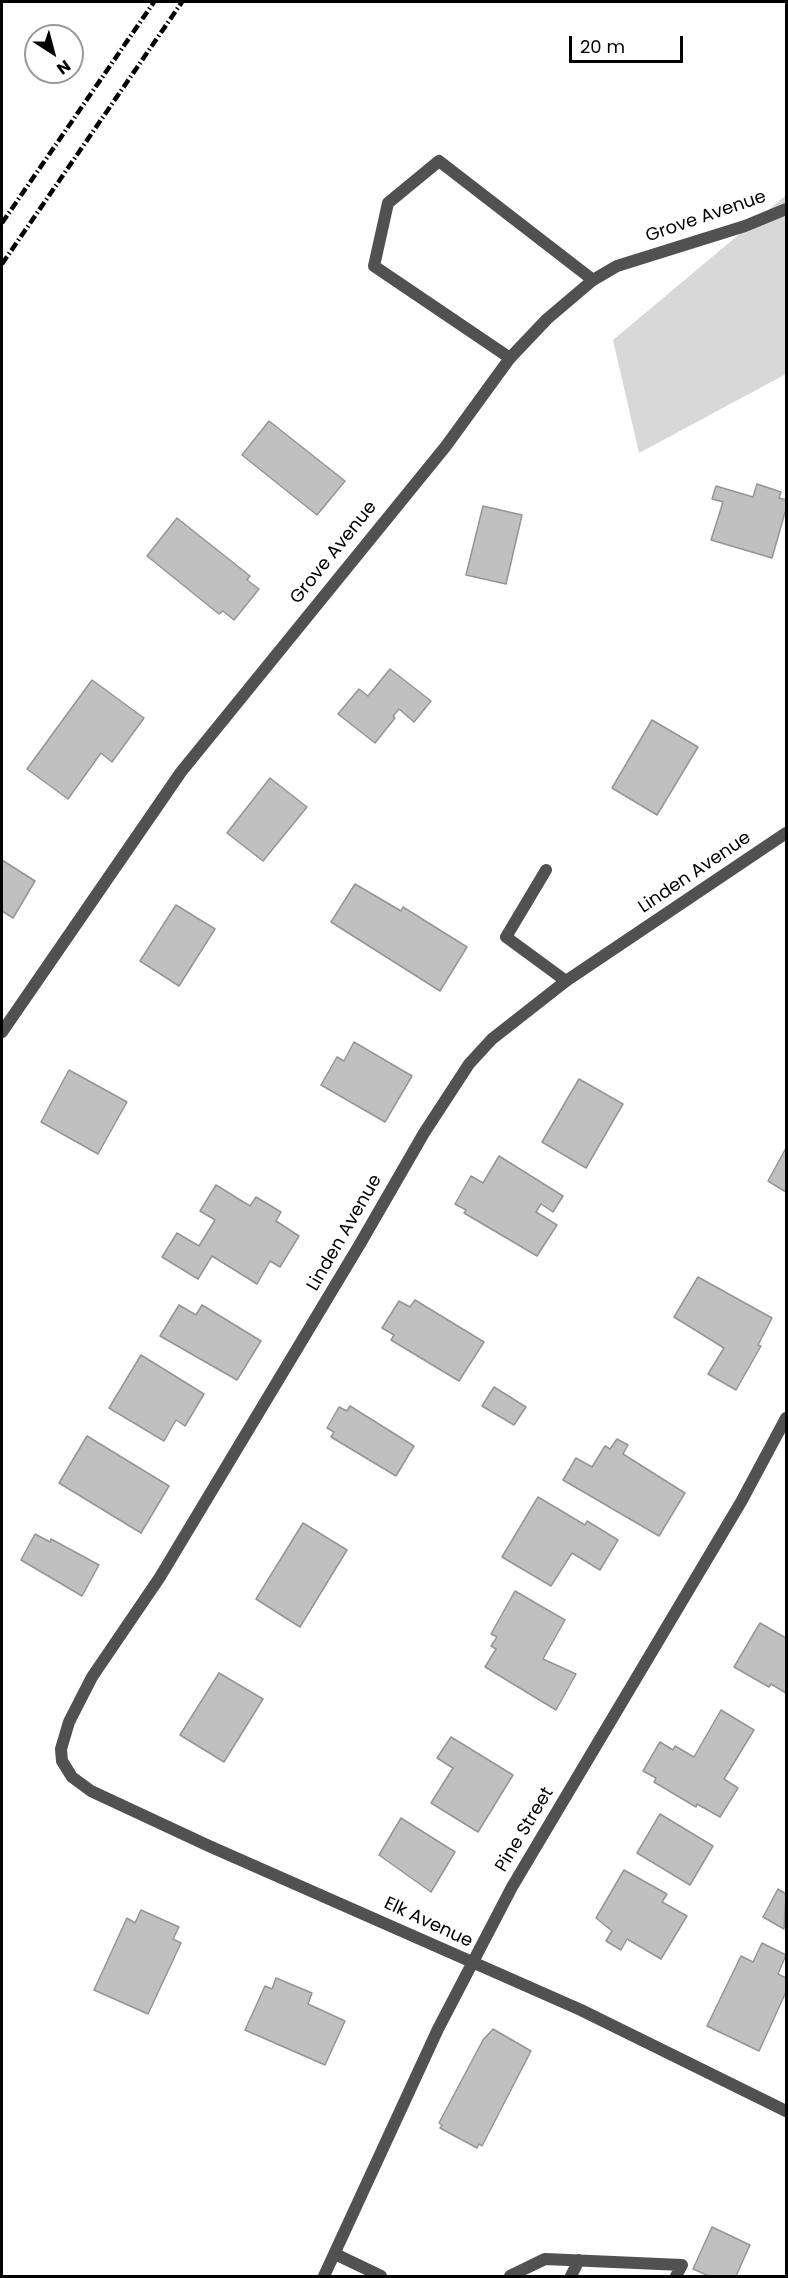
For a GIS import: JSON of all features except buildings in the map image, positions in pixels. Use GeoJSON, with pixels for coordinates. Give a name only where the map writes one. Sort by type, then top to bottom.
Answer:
{"type":"FeatureCollection","features":[{"type":"Feature","properties":{"kind":"street"},"geometry":{"type":"LineString","coordinates":[[510,358],[374,266],[388,203],[439,161],[593,280]]}},
{"type":"Feature","properties":{"kind":"street","name":"Grove Avenue"},"geometry":{"type":"LineString","coordinates":[[2,1032],[181,772],[446,446],[510,358],[547,319],[593,280],[617,266],[744,226],[786,209]]}},
{"type":"Feature","properties":{"kind":"street","name":"Linden Avenue"},"geometry":{"type":"LineString","coordinates":[[62,1761],[61,1749],[69,1722],[92,1677],[166,1567],[424,1133],[469,1064],[492,1039],[566,981],[786,834]]}},
{"type":"Feature","properties":{"kind":"street"},"geometry":{"type":"LineString","coordinates":[[546,870],[506,937],[566,981]]}},
{"type":"Feature","properties":{"kind":"street","name":"Pine Street"},"geometry":{"type":"LineString","coordinates":[[324,2277],[438,2029],[512,1887],[741,1502],[786,1418]]}},
{"type":"Feature","properties":{"kind":"street","name":"Elk Avenue"},"geometry":{"type":"LineString","coordinates":[[62,1761],[72,1777],[91,1791],[581,2010],[786,2110]]}},
{"type":"Feature","properties":{"kind":"street"},"geometry":{"type":"LineString","coordinates":[[335,2254],[381,2277]]}},
{"type":"Feature","properties":{"kind":"street"},"geometry":{"type":"LineString","coordinates":[[510,2277],[545,2259],[682,2265],[676,2277]]}},
{"type":"Feature","properties":{"kind":"street"},"geometry":{"type":"LineString","coordinates":[[571,2277],[579,2260]]}},
{"type":"Feature","properties":{"kind":"shaded area"},"geometry":{"type":"Polygon","coordinates":[[[786,195],[786,374],[639,453],[613,340],[786,195]]]}},
{"type":"Feature","properties":{"kind":"railway"},"geometry":{"type":"LineString","coordinates":[[2,223],[154,2]]}},
{"type":"Feature","properties":{"kind":"railway"},"geometry":{"type":"LineString","coordinates":[[2,264],[182,2]]}}]}
